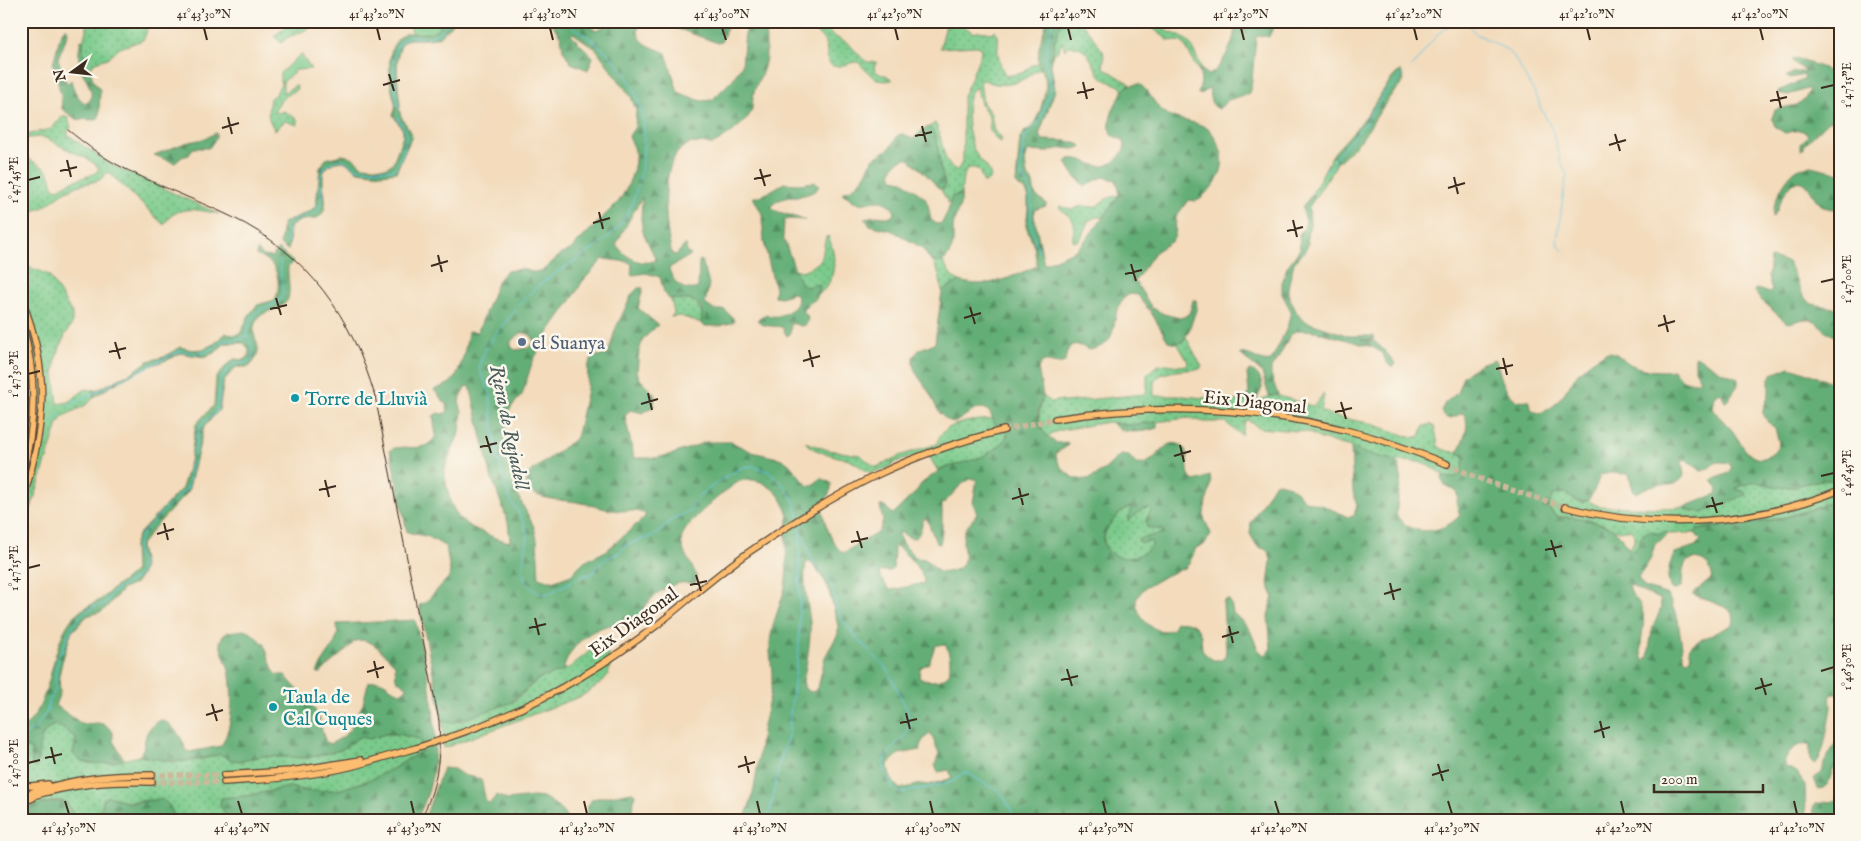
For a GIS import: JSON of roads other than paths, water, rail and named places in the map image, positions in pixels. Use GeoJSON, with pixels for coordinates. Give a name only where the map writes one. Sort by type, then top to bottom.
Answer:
{"type":"FeatureCollection","features":[{"type":"Feature","properties":{"kind":"highway"},"geometry":{"type":"LineString","coordinates":[[21,298],[35,338],[43,394],[42,419],[37,452],[21,505]]}},
{"type":"Feature","properties":{"kind":"highway"},"geometry":{"type":"LineString","coordinates":[[21,321],[31,362],[34,395],[28,450],[21,477]]}},
{"type":"Feature","properties":{"kind":"highway","name":"Eix Diagonal"},"geometry":{"type":"LineString","coordinates":[[1055,419],[1097,412],[1163,408],[1250,412],[1308,421],[1351,431],[1447,464]]}},
{"type":"Feature","properties":{"kind":"highway","name":"Eix Diagonal"},"geometry":{"type":"LineString","coordinates":[[224,782],[306,774],[365,763],[447,738],[526,706],[602,664],[656,626],[747,553],[812,510],[880,474],[939,450],[1004,430]]}},
{"type":"Feature","properties":{"kind":"highway"},"geometry":{"type":"LineString","coordinates":[[1565,507],[1632,520],[1690,522],[1728,519],[1766,512],[1840,490]]}},
{"type":"Feature","properties":{"kind":"highway","name":"Eix Diagonal"},"geometry":{"type":"LineString","coordinates":[[224,775],[291,771],[373,759]]}},
{"type":"Feature","properties":{"kind":"highway"},"geometry":{"type":"LineString","coordinates":[[21,785],[31,786],[104,776],[152,775]]}},
{"type":"Feature","properties":{"kind":"highway"},"geometry":{"type":"LineString","coordinates":[[21,800],[62,782]]}},
{"type":"Feature","properties":{"kind":"highway"},"geometry":{"type":"LineString","coordinates":[[21,800],[50,791],[99,782],[152,782]]}},
{"type":"Feature","properties":{"kind":"waterway"},"geometry":{"type":"LineString","coordinates":[[398,108],[394,68],[397,47],[409,36],[433,36],[451,21]]}},
{"type":"Feature","properties":{"kind":"waterway","name":"Riera de Rajadell"},"geometry":{"type":"LineString","coordinates":[[565,21],[608,54],[628,78],[640,104],[644,134],[643,151],[634,199],[615,231],[588,253],[550,277],[528,295],[490,342],[479,367],[490,392],[498,459],[503,479],[510,499],[522,518],[527,532],[523,566],[525,579],[534,590],[542,594],[550,593],[582,576],[592,574],[597,566],[607,558],[617,554],[626,545],[657,534],[670,521],[689,511],[700,495],[743,467],[753,466],[770,472],[784,486],[794,501],[799,518]]}},
{"type":"Feature","properties":{"kind":"waterway"},"geometry":{"type":"LineString","coordinates":[[1039,252],[1031,226],[1031,192],[1022,177],[1020,168],[1025,137],[1039,122],[1050,92],[1051,83],[1045,60],[1053,21]]}},
{"type":"Feature","properties":{"kind":"waterway"},"geometry":{"type":"LineString","coordinates":[[1410,68],[1436,36],[1454,21]]}},
{"type":"Feature","properties":{"kind":"waterway"},"geometry":{"type":"LineString","coordinates":[[1466,21],[1475,33],[1507,50],[1515,59],[1538,99],[1540,107],[1552,129],[1559,157],[1567,175],[1557,242],[1563,251]]}},
{"type":"Feature","properties":{"kind":"waterway"},"geometry":{"type":"LineString","coordinates":[[1327,171],[1337,155],[1364,125],[1384,94],[1403,74]]}},
{"type":"Feature","properties":{"kind":"waterway"},"geometry":{"type":"LineString","coordinates":[[287,243],[288,229],[291,223],[318,209],[321,203],[321,174],[324,168],[331,163],[342,159],[358,169],[392,170],[395,168],[402,155],[407,134],[397,117]]}},
{"type":"Feature","properties":{"kind":"waterway"},"geometry":{"type":"LineString","coordinates":[[247,334],[254,315],[260,310],[279,302],[283,294],[280,261]]}},
{"type":"Feature","properties":{"kind":"waterway"},"geometry":{"type":"LineString","coordinates":[[117,382],[178,352],[201,353],[222,341],[242,339],[247,335]]}},
{"type":"Feature","properties":{"kind":"waterway"},"geometry":{"type":"LineString","coordinates":[[194,456],[199,429],[205,421],[216,414],[221,382],[227,370],[233,364],[241,364],[251,360],[253,356],[252,347],[247,335]]}},
{"type":"Feature","properties":{"kind":"waterway"},"geometry":{"type":"LineString","coordinates":[[68,406],[114,383]]}},
{"type":"Feature","properties":{"kind":"waterway"},"geometry":{"type":"LineString","coordinates":[[53,423],[59,415]]}},
{"type":"Feature","properties":{"kind":"waterway"},"geometry":{"type":"LineString","coordinates":[[21,738],[34,729],[47,712],[49,701],[55,690],[56,668],[59,657],[70,631],[81,615],[89,609],[105,603],[113,592],[137,577],[141,571],[142,565],[137,552],[137,544],[142,534],[156,518],[188,487],[192,460]]}},
{"type":"Feature","properties":{"kind":"waterway","name":"Riera de Rajadell"},"geometry":{"type":"LineString","coordinates":[[768,820],[780,761],[789,732],[799,646],[800,521]]}},
{"type":"Feature","properties":{"kind":"waterway"},"geometry":{"type":"LineString","coordinates":[[801,529],[814,563],[831,583],[840,616],[851,632],[888,670],[907,710],[910,725],[905,735],[884,758],[883,763],[892,787],[895,791],[902,793],[952,782],[963,773],[968,773],[988,786],[1000,791],[1017,820]]}},
{"type":"Feature","properties":{"kind":"tunnel"},"geometry":{"type":"LineString","coordinates":[[1004,430],[1055,419]]}},
{"type":"Feature","properties":{"kind":"tunnel"},"geometry":{"type":"LineString","coordinates":[[1447,464],[1490,483],[1565,507]]}},
{"type":"Feature","properties":{"kind":"tunnel"},"geometry":{"type":"LineString","coordinates":[[152,775],[224,775]]}},
{"type":"Feature","properties":{"kind":"tunnel"},"geometry":{"type":"LineString","coordinates":[[152,782],[224,782]]}},
{"type":"Feature","properties":{"kind":"railway"},"geometry":{"type":"LineString","coordinates":[[68,130],[96,152],[114,163],[143,178],[232,217],[259,232],[283,249],[305,269],[323,291],[340,314],[354,340],[375,396],[439,721],[437,772],[426,809],[420,820]]}},
{"type":"Feature","properties":{"kind":"place","name":"el Suanya"},"geometry":{"type":"Point","coordinates":[522,342]}},
{"type":"Feature","properties":{"kind":"place","name":"Torre de Lluvià"},"geometry":{"type":"Point","coordinates":[295,398]}},
{"type":"Feature","properties":{"kind":"place","name":"Taula de Cal Cuques"},"geometry":{"type":"Point","coordinates":[273,707]}}]}
